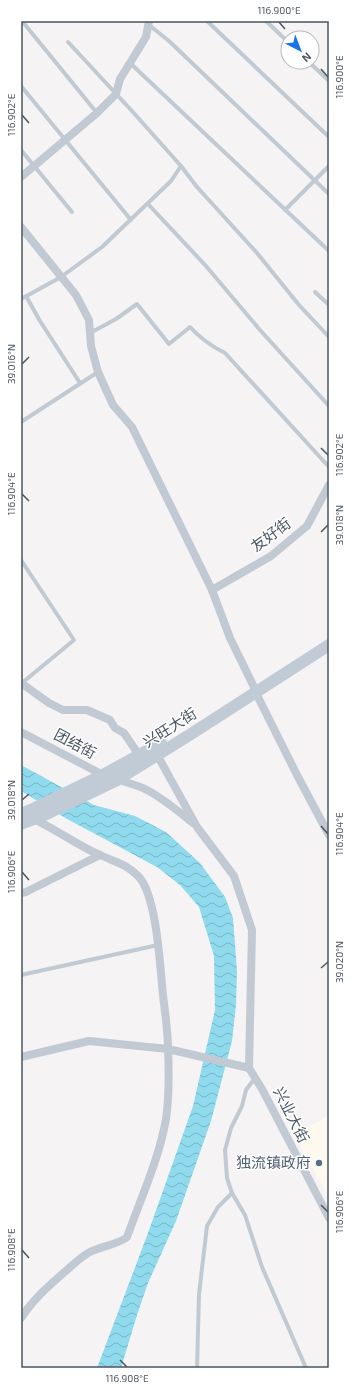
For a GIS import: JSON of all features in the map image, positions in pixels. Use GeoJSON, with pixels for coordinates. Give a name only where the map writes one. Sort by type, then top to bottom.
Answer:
{"type":"FeatureCollection","features":[{"type":"Feature","properties":{"kind":"street"},"geometry":{"type":"LineString","coordinates":[[21,177],[97,113],[116,94],[120,79],[146,37],[149,23]]}},
{"type":"Feature","properties":{"kind":"street"},"geometry":{"type":"LineString","coordinates":[[21,227],[76,295],[89,320],[91,346],[98,372],[114,405],[132,427],[212,590],[230,638],[298,777],[329,835]]}},
{"type":"Feature","properties":{"kind":"street","name":"友好街"},"geometry":{"type":"LineString","coordinates":[[212,590],[270,556],[307,526],[329,486]]}},
{"type":"Feature","properties":{"kind":"street","name":"兴旺大街"},"geometry":{"type":"LineString","coordinates":[[255,689],[329,636]]}},
{"type":"Feature","properties":{"kind":"street","name":"兴旺大街"},"geometry":{"type":"LineString","coordinates":[[21,824],[37,814],[106,780],[155,752],[255,689],[329,645]]}},
{"type":"Feature","properties":{"kind":"street"},"geometry":{"type":"LineString","coordinates":[[21,683],[49,703],[63,710],[87,710],[110,720],[115,728],[124,733],[141,760]]}},
{"type":"Feature","properties":{"kind":"street","name":"团结街"},"geometry":{"type":"LineString","coordinates":[[21,732],[106,780],[144,789],[157,796],[174,807],[197,827]]}},
{"type":"Feature","properties":{"kind":"street"},"geometry":{"type":"LineString","coordinates":[[21,1057],[88,1041],[168,1049],[249,1068],[252,930],[234,876],[197,827],[155,752]]}},
{"type":"Feature","properties":{"kind":"street","name":"兴旺大街"},"geometry":{"type":"LineString","coordinates":[[21,814],[37,814],[106,780]]}},
{"type":"Feature","properties":{"kind":"street"},"geometry":{"type":"LineString","coordinates":[[21,1318],[29,1306],[43,1291],[84,1255],[106,1246],[122,1242],[127,1237],[156,1157],[166,1118],[167,1102],[168,1049],[158,945],[149,895],[140,878],[131,870],[121,863],[100,855],[37,814]]}},
{"type":"Feature","properties":{"kind":"street"},"geometry":{"type":"LineString","coordinates":[[21,893],[26,892],[100,855]]}},
{"type":"Feature","properties":{"kind":"street","name":"兴业大街"},"geometry":{"type":"LineString","coordinates":[[249,1068],[329,1218]]}},
{"type":"Feature","properties":{"kind":"lane"},"geometry":{"type":"LineString","coordinates":[[22,21],[97,113]]}},
{"type":"Feature","properties":{"kind":"lane"},"geometry":{"type":"LineString","coordinates":[[207,21],[329,138]]}},
{"type":"Feature","properties":{"kind":"lane"},"geometry":{"type":"LineString","coordinates":[[266,21],[280,34]]}},
{"type":"Feature","properties":{"kind":"lane"},"geometry":{"type":"LineString","coordinates":[[149,23],[329,194]]}},
{"type":"Feature","properties":{"kind":"lane"},"geometry":{"type":"LineString","coordinates":[[68,42],[181,166],[329,337]]}},
{"type":"Feature","properties":{"kind":"lane"},"geometry":{"type":"LineString","coordinates":[[130,63],[329,251]]}},
{"type":"Feature","properties":{"kind":"lane"},"geometry":{"type":"LineString","coordinates":[[317,70],[329,81]]}},
{"type":"Feature","properties":{"kind":"lane"},"geometry":{"type":"LineString","coordinates":[[21,86],[131,220]]}},
{"type":"Feature","properties":{"kind":"lane"},"geometry":{"type":"LineString","coordinates":[[21,150],[72,212]]}},
{"type":"Feature","properties":{"kind":"lane"},"geometry":{"type":"LineString","coordinates":[[21,299],[61,278],[102,247],[171,181],[181,166]]}},
{"type":"Feature","properties":{"kind":"lane"},"geometry":{"type":"LineString","coordinates":[[285,210],[329,166]]}},
{"type":"Feature","properties":{"kind":"lane"},"geometry":{"type":"LineString","coordinates":[[148,204],[202,261],[260,330],[329,406]]}},
{"type":"Feature","properties":{"kind":"lane"},"geometry":{"type":"LineString","coordinates":[[315,292],[329,305]]}},
{"type":"Feature","properties":{"kind":"lane"},"geometry":{"type":"LineString","coordinates":[[26,296],[40,321],[80,383]]}},
{"type":"Feature","properties":{"kind":"lane"},"geometry":{"type":"LineString","coordinates":[[90,332],[116,319],[138,304],[169,344],[190,327],[200,338],[212,347],[225,353],[329,467]]}},
{"type":"Feature","properties":{"kind":"lane"},"geometry":{"type":"LineString","coordinates":[[21,422],[98,372]]}},
{"type":"Feature","properties":{"kind":"lane"},"geometry":{"type":"LineString","coordinates":[[21,560],[74,640],[21,683]]}},
{"type":"Feature","properties":{"kind":"lane"},"geometry":{"type":"LineString","coordinates":[[21,975],[158,945]]}},
{"type":"Feature","properties":{"kind":"lane"},"geometry":{"type":"LineString","coordinates":[[255,1078],[246,1090],[242,1106],[231,1128],[225,1150],[227,1178],[232,1193],[245,1215],[262,1268],[306,1368]]}},
{"type":"Feature","properties":{"kind":"lane"},"geometry":{"type":"LineString","coordinates":[[197,1368],[199,1294],[207,1226],[218,1207],[232,1193]]}},
{"type":"Feature","properties":{"kind":"shaded area","name":"独流镇政府"},"geometry":{"type":"Polygon","coordinates":[[[329,1115],[329,1191],[326,1192],[294,1135],[329,1115]]]}},
{"type":"Feature","properties":{"kind":"water"},"geometry":{"type":"Polygon","coordinates":[[[21,765],[94,805],[135,816],[166,832],[200,863],[225,897],[233,918],[237,971],[236,1005],[232,1041],[211,1121],[176,1221],[148,1283],[121,1368],[97,1368],[148,1233],[193,1106],[215,1010],[214,956],[199,907],[180,885],[157,867],[67,819],[21,791],[21,765]]]}},
{"type":"Feature","properties":{"kind":"place","name":"独流镇政府"},"geometry":{"type":"Point","coordinates":[319,1163]}}]}
